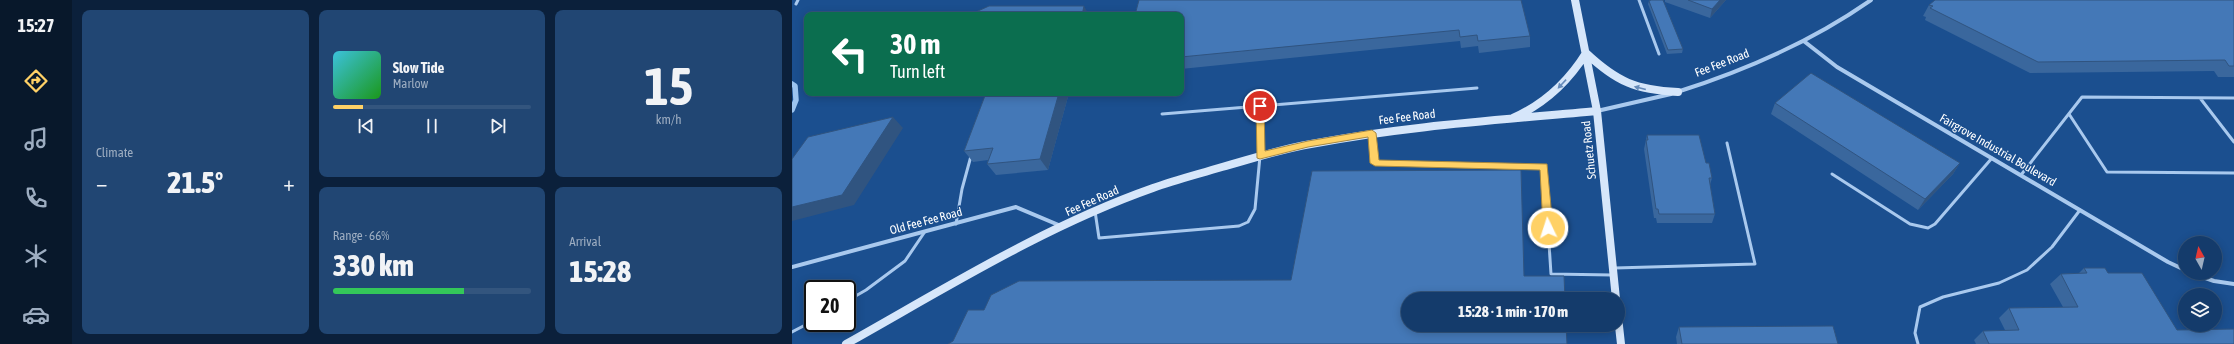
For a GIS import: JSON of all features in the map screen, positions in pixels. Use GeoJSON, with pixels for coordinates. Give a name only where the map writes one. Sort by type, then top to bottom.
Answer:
{"type":"FeatureCollection","features":[{"type":"Feature","properties":{"kind":"street","name":"Schuetz Road"},"geometry":{"type":"LineString","coordinates":[[1575,0],[1597,111],[1615,292]]}},
{"type":"Feature","properties":{"kind":"street","name":"Fee Fee Road"},"geometry":{"type":"LineString","coordinates":[[846,344],[1005,255],[1095,212],[1153,188],[1260,156],[1308,144],[1372,133],[1597,111],[1678,92],[1715,81],[1805,42],[1836,25],[1871,0]]}},
{"type":"Feature","properties":{"kind":"street","name":"Fairgrove Industrial Boulevard"},"geometry":{"type":"LineString","coordinates":[[1805,42],[1837,67],[2178,266]]}},
{"type":"Feature","properties":{"kind":"street"},"geometry":{"type":"LineString","coordinates":[[1507,120],[1521,115],[1550,95],[1581,62],[1586,53],[1598,66],[1624,84],[1649,91],[1678,92]]}},
{"type":"Feature","properties":{"kind":"street","name":"Old Fee Fee Road"},"geometry":{"type":"LineString","coordinates":[[792,267],[924,233],[1016,207],[1063,227]]}},
{"type":"Feature","properties":{"kind":"street"},"geometry":{"type":"LineString","coordinates":[[2211,280],[2234,284]]}},
{"type":"Feature","properties":{"kind":"street"},"geometry":{"type":"LineString","coordinates":[[1620,332],[1621,344]]}},
{"type":"Feature","properties":{"kind":"lane"},"geometry":{"type":"LineString","coordinates":[[796,4],[798,0]]}},
{"type":"Feature","properties":{"kind":"lane"},"geometry":{"type":"LineString","coordinates":[[1639,0],[1659,54]]}},
{"type":"Feature","properties":{"kind":"lane"},"geometry":{"type":"LineString","coordinates":[[1162,114],[1478,88]]}},
{"type":"Feature","properties":{"kind":"lane"},"geometry":{"type":"LineString","coordinates":[[2021,175],[2082,97],[2234,98]]}},
{"type":"Feature","properties":{"kind":"lane"},"geometry":{"type":"LineString","coordinates":[[2200,98],[2234,142]]}},
{"type":"Feature","properties":{"kind":"lane"},"geometry":{"type":"LineString","coordinates":[[1095,212],[1099,238],[1239,226],[1248,222],[1256,209],[1260,156],[1260,106]]}},
{"type":"Feature","properties":{"kind":"lane"},"geometry":{"type":"LineString","coordinates":[[2068,114],[2107,172],[2234,173]]}},
{"type":"Feature","properties":{"kind":"lane"},"geometry":{"type":"LineString","coordinates":[[1372,133],[1375,163],[1544,167],[1551,274],[1755,264],[1727,143]]}},
{"type":"Feature","properties":{"kind":"lane"},"geometry":{"type":"LineString","coordinates":[[956,224],[962,189],[972,152]]}},
{"type":"Feature","properties":{"kind":"lane"},"geometry":{"type":"LineString","coordinates":[[1832,174],[1910,224],[1928,228],[1935,224],[1992,158]]}},
{"type":"Feature","properties":{"kind":"lane"},"geometry":{"type":"LineString","coordinates":[[1918,344],[1915,333],[1920,307],[1942,297],[1983,288],[2017,276],[2043,257],[2064,233],[2080,210]]}},
{"type":"Feature","properties":{"kind":"lane"},"geometry":{"type":"LineString","coordinates":[[856,296],[905,261],[924,233]]}},
{"type":"Feature","properties":{"kind":"lane"},"geometry":{"type":"LineString","coordinates":[[792,332],[804,326]]}},
{"type":"Feature","properties":{"kind":"building"},"geometry":{"type":"Polygon","coordinates":[[[1139,0],[1521,0],[1530,36],[1478,41],[1477,35],[1460,37],[1459,30],[1184,57],[1184,12],[1136,12],[1139,0]]]}},
{"type":"Feature","properties":{"kind":"building"},"geometry":{"type":"Polygon","coordinates":[[[1663,0],[1683,49],[1668,50],[1649,1],[1663,0]]]}},
{"type":"Feature","properties":{"kind":"building"},"geometry":{"type":"Polygon","coordinates":[[[1688,0],[1720,0],[1712,9],[1688,0]]]}},
{"type":"Feature","properties":{"kind":"building"},"geometry":{"type":"Polygon","coordinates":[[[1935,0],[2234,0],[2234,66],[2229,66],[2225,60],[2038,62],[1930,8],[1933,6],[1929,5],[1935,0]]]}},
{"type":"Feature","properties":{"kind":"building"},"geometry":{"type":"Polygon","coordinates":[[[989,6],[1084,6],[1083,12],[976,12],[989,6]]]}},
{"type":"Feature","properties":{"kind":"building"},"geometry":{"type":"Polygon","coordinates":[[[1811,73],[1960,163],[1925,199],[1775,103],[1811,73]]]}},
{"type":"Feature","properties":{"kind":"building"},"geometry":{"type":"Polygon","coordinates":[[[985,96],[1058,96],[1040,159],[987,164],[993,148],[964,151],[985,96]]]}},
{"type":"Feature","properties":{"kind":"building"},"geometry":{"type":"Polygon","coordinates":[[[893,117],[842,195],[792,207],[792,159],[808,137],[893,117]]]}},
{"type":"Feature","properties":{"kind":"building"},"geometry":{"type":"Polygon","coordinates":[[[1647,135],[1699,135],[1706,163],[1709,163],[1712,178],[1709,178],[1715,214],[1659,214],[1658,209],[1656,209],[1646,140],[1648,140],[1647,135]]]}},
{"type":"Feature","properties":{"kind":"building"},"geometry":{"type":"Polygon","coordinates":[[[1521,170],[1524,276],[1564,276],[1565,292],[1401,292],[1401,332],[1566,332],[1567,344],[948,344],[953,341],[968,310],[984,310],[991,295],[1019,281],[1291,280],[1312,171],[1521,170]]]}},
{"type":"Feature","properties":{"kind":"building"},"geometry":{"type":"Polygon","coordinates":[[[2084,268],[2105,268],[2108,273],[2142,273],[2178,332],[2222,332],[2222,329],[2234,329],[2234,344],[1989,344],[1983,331],[2019,330],[2009,308],[2078,307],[2061,274],[2087,273],[2084,268]]]}},
{"type":"Feature","properties":{"kind":"building"},"geometry":{"type":"Polygon","coordinates":[[[1833,326],[1838,344],[1682,344],[1679,327],[1833,326]]]}},
{"type":"Feature","properties":{"kind":"waterway"},"geometry":{"type":"LineString","coordinates":[[792,84],[795,86],[796,100],[792,110]]}},
{"type":"Feature","properties":{"kind":"route"},"geometry":{"type":"LineString","coordinates":[[1260,106],[1260,156],[1308,144],[1372,133],[1375,163],[1544,167],[1548,228]]}}]}
